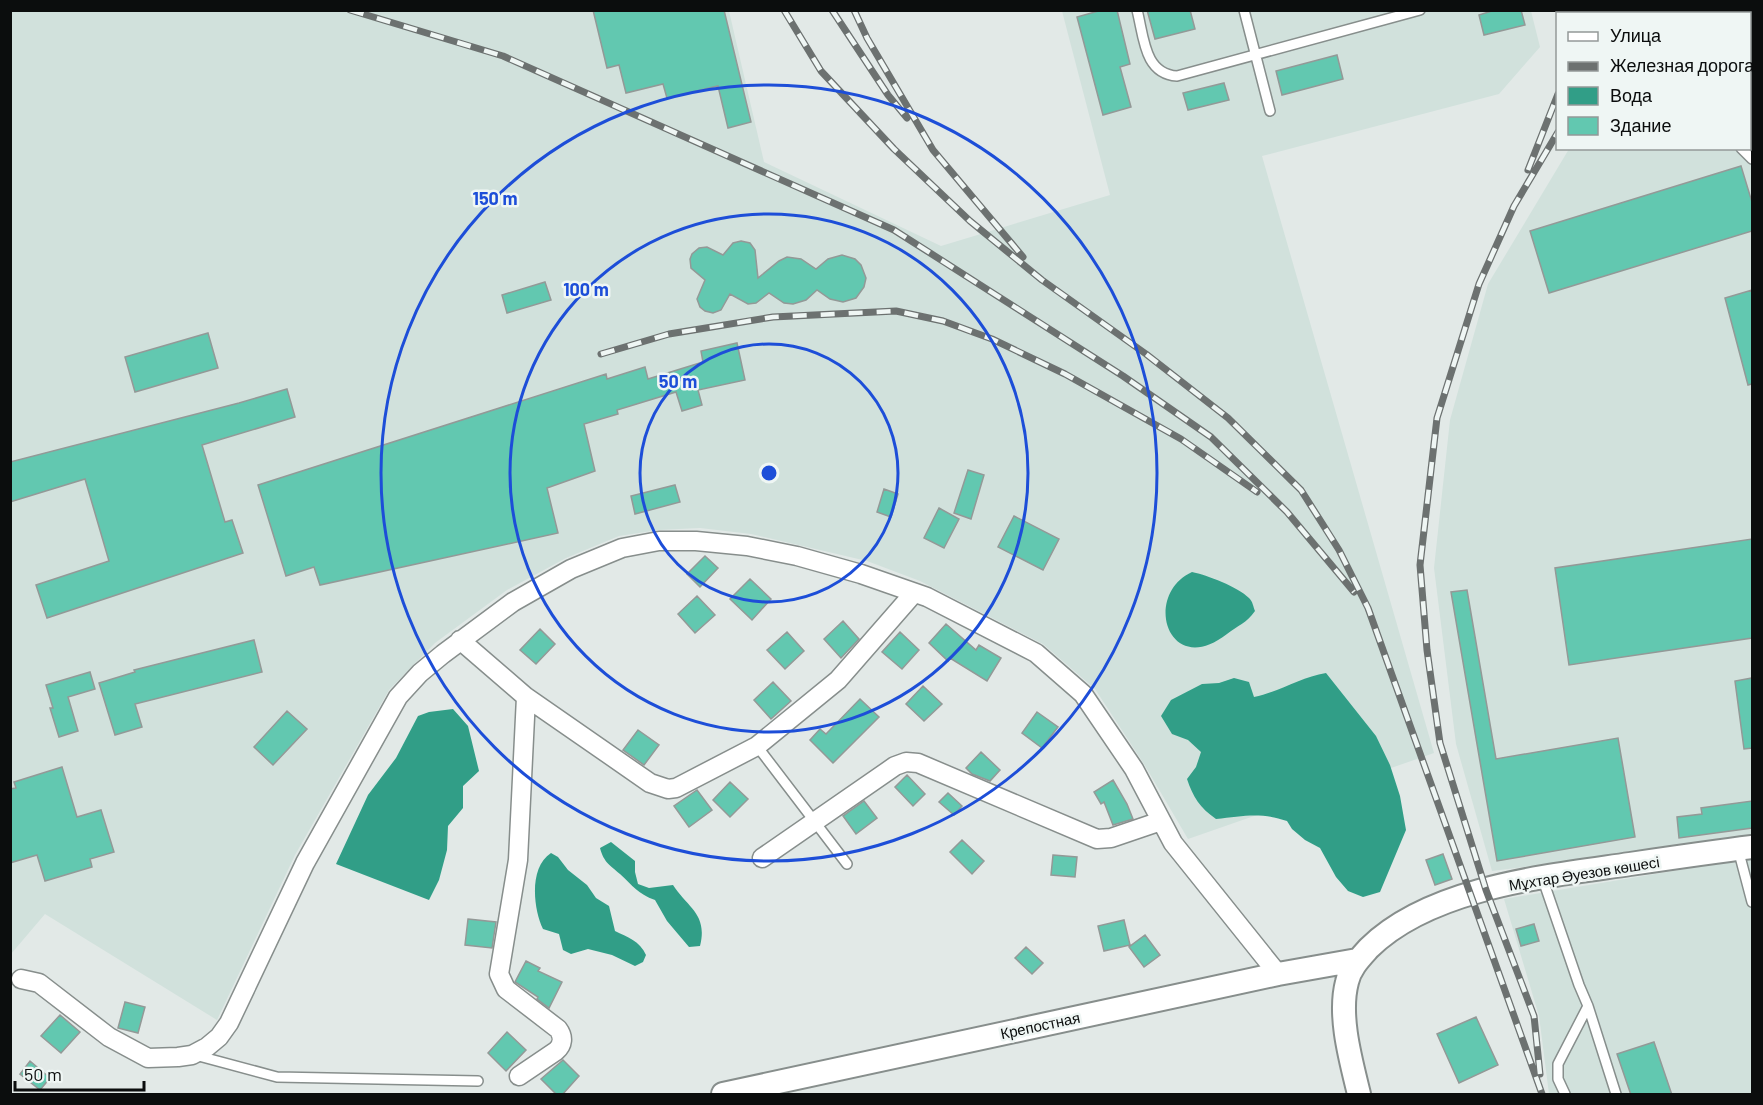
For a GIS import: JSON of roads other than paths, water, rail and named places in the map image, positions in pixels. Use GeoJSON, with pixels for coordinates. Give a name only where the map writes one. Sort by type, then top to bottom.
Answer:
{"type":"FeatureCollection","features":[{"type":"Feature","properties":{"kind":"street"},"geometry":{"type":"LineString","coordinates":[[16,981],[31,980],[39,983],[109,1037],[148,1058],[178,1058],[192,1055],[207,1047],[219,1037],[229,1023],[305,863],[398,697],[420,673],[460,640],[513,602],[572,569],[622,548],[659,541],[696,541],[737,545],[797,556],[861,574],[927,597],[1036,653],[1083,694],[1134,769],[1173,843],[1278,974]]}},
{"type":"Feature","properties":{"kind":"street"},"geometry":{"type":"LineString","coordinates":[[460,640],[526,697],[650,783],[668,789],[683,785],[757,746],[838,680],[914,593]]}},
{"type":"Feature","properties":{"kind":"street"},"geometry":{"type":"LineString","coordinates":[[519,1076],[561,1047],[562,1041],[562,1034],[558,1029],[506,989],[499,974],[518,860],[526,697]]}},
{"type":"Feature","properties":{"kind":"street"},"geometry":{"type":"LineString","coordinates":[[762,858],[895,766],[913,762],[1097,839],[1111,838],[1161,821]]}},
{"type":"Feature","properties":{"kind":"street","name":"Мұхтар Әуезов көшесі"},"geometry":{"type":"LineString","coordinates":[[1359,1095],[1349,1053],[1344,1008],[1347,981],[1357,960],[1398,926],[1418,914],[1478,892],[1542,877],[1745,848]]}},
{"type":"Feature","properties":{"kind":"street","name":"Крепостная"},"geometry":{"type":"LineString","coordinates":[[723,1095],[1278,974],[1357,960]]}},
{"type":"Feature","properties":{"kind":"lane"},"geometry":{"type":"LineString","coordinates":[[1137,10],[1149,58],[1161,74],[1178,76],[1420,10]]}},
{"type":"Feature","properties":{"kind":"lane"},"geometry":{"type":"LineString","coordinates":[[1244,10],[1270,111]]}},
{"type":"Feature","properties":{"kind":"lane"},"geometry":{"type":"LineString","coordinates":[[757,746],[847,864]]}},
{"type":"Feature","properties":{"kind":"lane"},"geometry":{"type":"LineString","coordinates":[[1745,848],[1752,903]]}},
{"type":"Feature","properties":{"kind":"lane"},"geometry":{"type":"LineString","coordinates":[[1542,877],[1588,1006],[1616,1095]]}},
{"type":"Feature","properties":{"kind":"lane"},"geometry":{"type":"LineString","coordinates":[[1564,1095],[1558,1079],[1558,1064],[1588,1006]]}},
{"type":"Feature","properties":{"kind":"lane"},"geometry":{"type":"LineString","coordinates":[[192,1055],[277,1077],[478,1082]]}},
{"type":"Feature","properties":{"kind":"water"},"geometry":{"type":"Polygon","coordinates":[[[1192,572],[1238,590],[1250,600],[1255,611],[1249,619],[1227,634],[1207,645],[1190,647],[1177,641],[1169,629],[1166,614],[1168,598],[1177,583],[1192,572]]]}},
{"type":"Feature","properties":{"kind":"water"},"geometry":{"type":"Polygon","coordinates":[[[1326,673],[1376,736],[1390,765],[1400,796],[1406,830],[1380,892],[1363,897],[1348,891],[1336,877],[1320,848],[1305,840],[1292,829],[1287,821],[1260,816],[1216,819],[1206,811],[1195,797],[1187,779],[1196,767],[1201,752],[1188,740],[1172,734],[1161,716],[1171,700],[1202,684],[1219,683],[1234,678],[1249,682],[1254,697],[1326,673]]]}},
{"type":"Feature","properties":{"kind":"water"},"geometry":{"type":"Polygon","coordinates":[[[453,709],[468,726],[479,771],[463,786],[463,808],[448,826],[447,850],[439,880],[429,900],[336,864],[368,795],[396,758],[418,716],[453,709]]]}},
{"type":"Feature","properties":{"kind":"water"},"geometry":{"type":"Polygon","coordinates":[[[611,842],[635,861],[638,884],[649,888],[673,885],[699,919],[702,935],[700,946],[689,947],[667,921],[655,900],[640,892],[608,863],[600,848],[611,842]]]}},
{"type":"Feature","properties":{"kind":"water"},"geometry":{"type":"Polygon","coordinates":[[[551,853],[587,885],[596,898],[609,906],[615,931],[640,946],[646,955],[643,962],[635,966],[612,955],[588,949],[571,954],[563,950],[559,934],[543,929],[535,899],[536,878],[544,859],[551,853]]]}},
{"type":"Feature","properties":{"kind":"railway"},"geometry":{"type":"LineString","coordinates":[[350,10],[503,56],[894,230],[1123,376],[1211,437],[1287,512],[1354,592]]}},
{"type":"Feature","properties":{"kind":"railway"},"geometry":{"type":"LineString","coordinates":[[784,10],[821,71],[894,149],[970,221],[1042,280],[1146,354],[1228,418],[1301,490],[1339,550],[1368,608],[1542,1094]]}},
{"type":"Feature","properties":{"kind":"railway"},"geometry":{"type":"LineString","coordinates":[[832,10],[888,95],[907,118]]}},
{"type":"Feature","properties":{"kind":"railway"},"geometry":{"type":"LineString","coordinates":[[854,10],[867,38],[933,150],[1023,257]]}},
{"type":"Feature","properties":{"kind":"railway"},"geometry":{"type":"LineString","coordinates":[[1528,170],[1556,99]]}},
{"type":"Feature","properties":{"kind":"railway"},"geometry":{"type":"LineString","coordinates":[[1540,1074],[1534,1016],[1486,890],[1440,743],[1427,650],[1420,565],[1437,418],[1479,284],[1514,206],[1556,135]]}},
{"type":"Feature","properties":{"kind":"railway"},"geometry":{"type":"LineString","coordinates":[[601,354],[669,334],[773,317],[896,311],[943,321],[992,339],[1065,374],[1181,439],[1257,492]]}}]}
